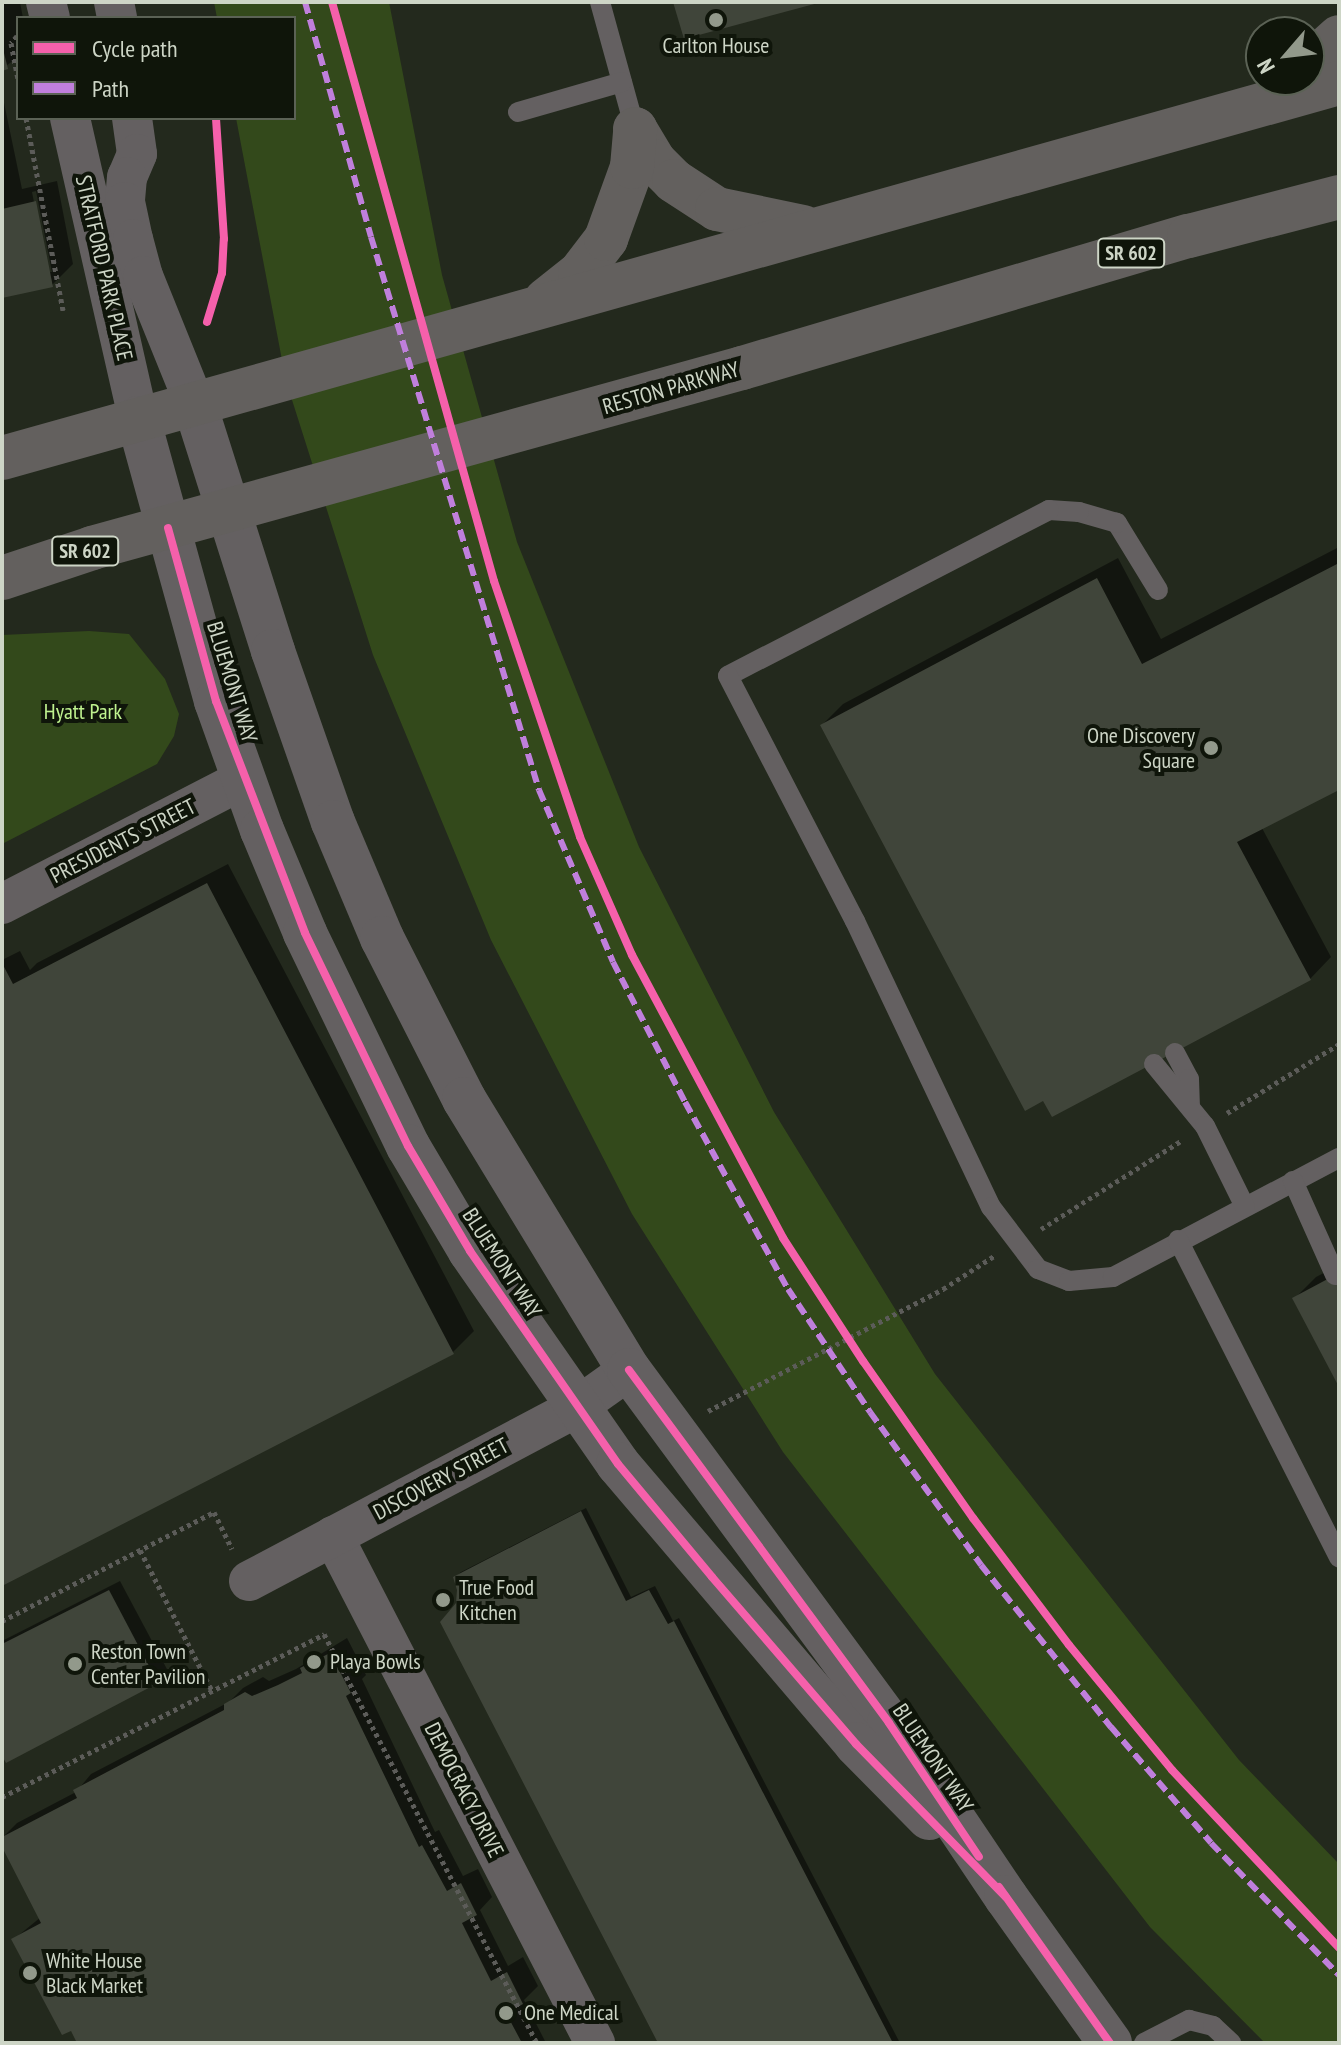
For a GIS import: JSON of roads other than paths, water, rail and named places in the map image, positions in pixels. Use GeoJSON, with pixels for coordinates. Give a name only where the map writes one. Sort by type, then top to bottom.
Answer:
{"type":"FeatureCollection","features":[{"type":"Feature","properties":{"kind":"main road"},"geometry":{"type":"LineString","coordinates":[[2,458],[1339,83]]}},
{"type":"Feature","properties":{"kind":"main road"},"geometry":{"type":"LineString","coordinates":[[1225,114],[1258,96]]}},
{"type":"Feature","properties":{"kind":"main road"},"geometry":{"type":"LineString","coordinates":[[635,129],[654,161],[674,181],[717,209],[817,229]]}},
{"type":"Feature","properties":{"kind":"main road"},"geometry":{"type":"LineString","coordinates":[[521,312],[580,273],[606,239],[632,167],[635,129]]}},
{"type":"Feature","properties":{"kind":"main road","name":"RESTON PARKWAY"},"geometry":{"type":"LineString","coordinates":[[2,578],[1174,240],[1339,197]]}},
{"type":"Feature","properties":{"kind":"street","name":"STRATFORD PARK PLACE"},"geometry":{"type":"LineString","coordinates":[[70,120],[138,418]]}},
{"type":"Feature","properties":{"kind":"street","name":"STRATFORD PARK PLACE"},"geometry":{"type":"LineString","coordinates":[[132,120],[137,154],[127,177],[125,202],[143,276],[195,405]]}},
{"type":"Feature","properties":{"kind":"street","name":"BLUEMONT WAY"},"geometry":{"type":"LineString","coordinates":[[195,405],[273,651],[333,822],[382,938],[464,1099],[629,1370],[889,1723],[1006,1897],[1110,2043]]}},
{"type":"Feature","properties":{"kind":"street","name":"BLUEMONT WAY"},"geometry":{"type":"LineString","coordinates":[[138,418],[216,701],[244,779],[305,933],[408,1146],[470,1251],[618,1464],[845,1732],[1006,1897]]}},
{"type":"Feature","properties":{"kind":"street","name":"PRESIDENTS STREET"},"geometry":{"type":"LineString","coordinates":[[2,904],[244,779]]}},
{"type":"Feature","properties":{"kind":"street","name":"DISCOVERY STREET"},"geometry":{"type":"LineString","coordinates":[[249,1581],[577,1407],[629,1370]]}},
{"type":"Feature","properties":{"kind":"street","name":"DEMOCRACY DRIVE"},"geometry":{"type":"LineString","coordinates":[[333,1536],[595,2043]]}},
{"type":"Feature","properties":{"kind":"lane"},"geometry":{"type":"LineString","coordinates":[[600,2],[635,129]]}},
{"type":"Feature","properties":{"kind":"lane"},"geometry":{"type":"LineString","coordinates":[[518,112],[622,82]]}},
{"type":"Feature","properties":{"kind":"lane"},"geometry":{"type":"LineString","coordinates":[[84,184],[127,177]]}},
{"type":"Feature","properties":{"kind":"lane"},"geometry":{"type":"LineString","coordinates":[[1158,590],[1117,523],[1079,512],[1049,510],[728,676],[855,921],[991,1207],[1016,1244],[1038,1269],[1069,1281],[1113,1277],[1178,1240],[1339,1158]]}},
{"type":"Feature","properties":{"kind":"lane"},"geometry":{"type":"LineString","coordinates":[[1175,1053],[1189,1079],[1190,1106]]}},
{"type":"Feature","properties":{"kind":"lane"},"geometry":{"type":"LineString","coordinates":[[1154,1064],[1205,1126],[1245,1207]]}},
{"type":"Feature","properties":{"kind":"lane"},"geometry":{"type":"LineString","coordinates":[[1293,1181],[1335,1275]]}},
{"type":"Feature","properties":{"kind":"lane"},"geometry":{"type":"LineString","coordinates":[[1178,1240],[1339,1557]]}},
{"type":"Feature","properties":{"kind":"lane"},"geometry":{"type":"LineString","coordinates":[[1144,2043],[1189,2020],[1213,2026],[1231,2043]]}},
{"type":"Feature","properties":{"kind":"place","name":"Carlton House"},"geometry":{"type":"Point","coordinates":[716,20]}},
{"type":"Feature","properties":{"kind":"place","name":"One Discovery Square"},"geometry":{"type":"Point","coordinates":[1211,748]}},
{"type":"Feature","properties":{"kind":"place","name":"True Food Kitchen"},"geometry":{"type":"Point","coordinates":[443,1600]}},
{"type":"Feature","properties":{"kind":"place","name":"Playa Bowls"},"geometry":{"type":"Point","coordinates":[314,1662]}},
{"type":"Feature","properties":{"kind":"place","name":"Reston Town Center Pavilion"},"geometry":{"type":"Point","coordinates":[75,1664]}},
{"type":"Feature","properties":{"kind":"place","name":"White House Black Market"},"geometry":{"type":"Point","coordinates":[30,1973]}},
{"type":"Feature","properties":{"kind":"place","name":"One Medical"},"geometry":{"type":"Point","coordinates":[506,2013]}},
{"type":"Feature","properties":{"kind":"park label","name":"Hyatt Park"},"geometry":{"type":"Point","coordinates":[83,712]}}]}
